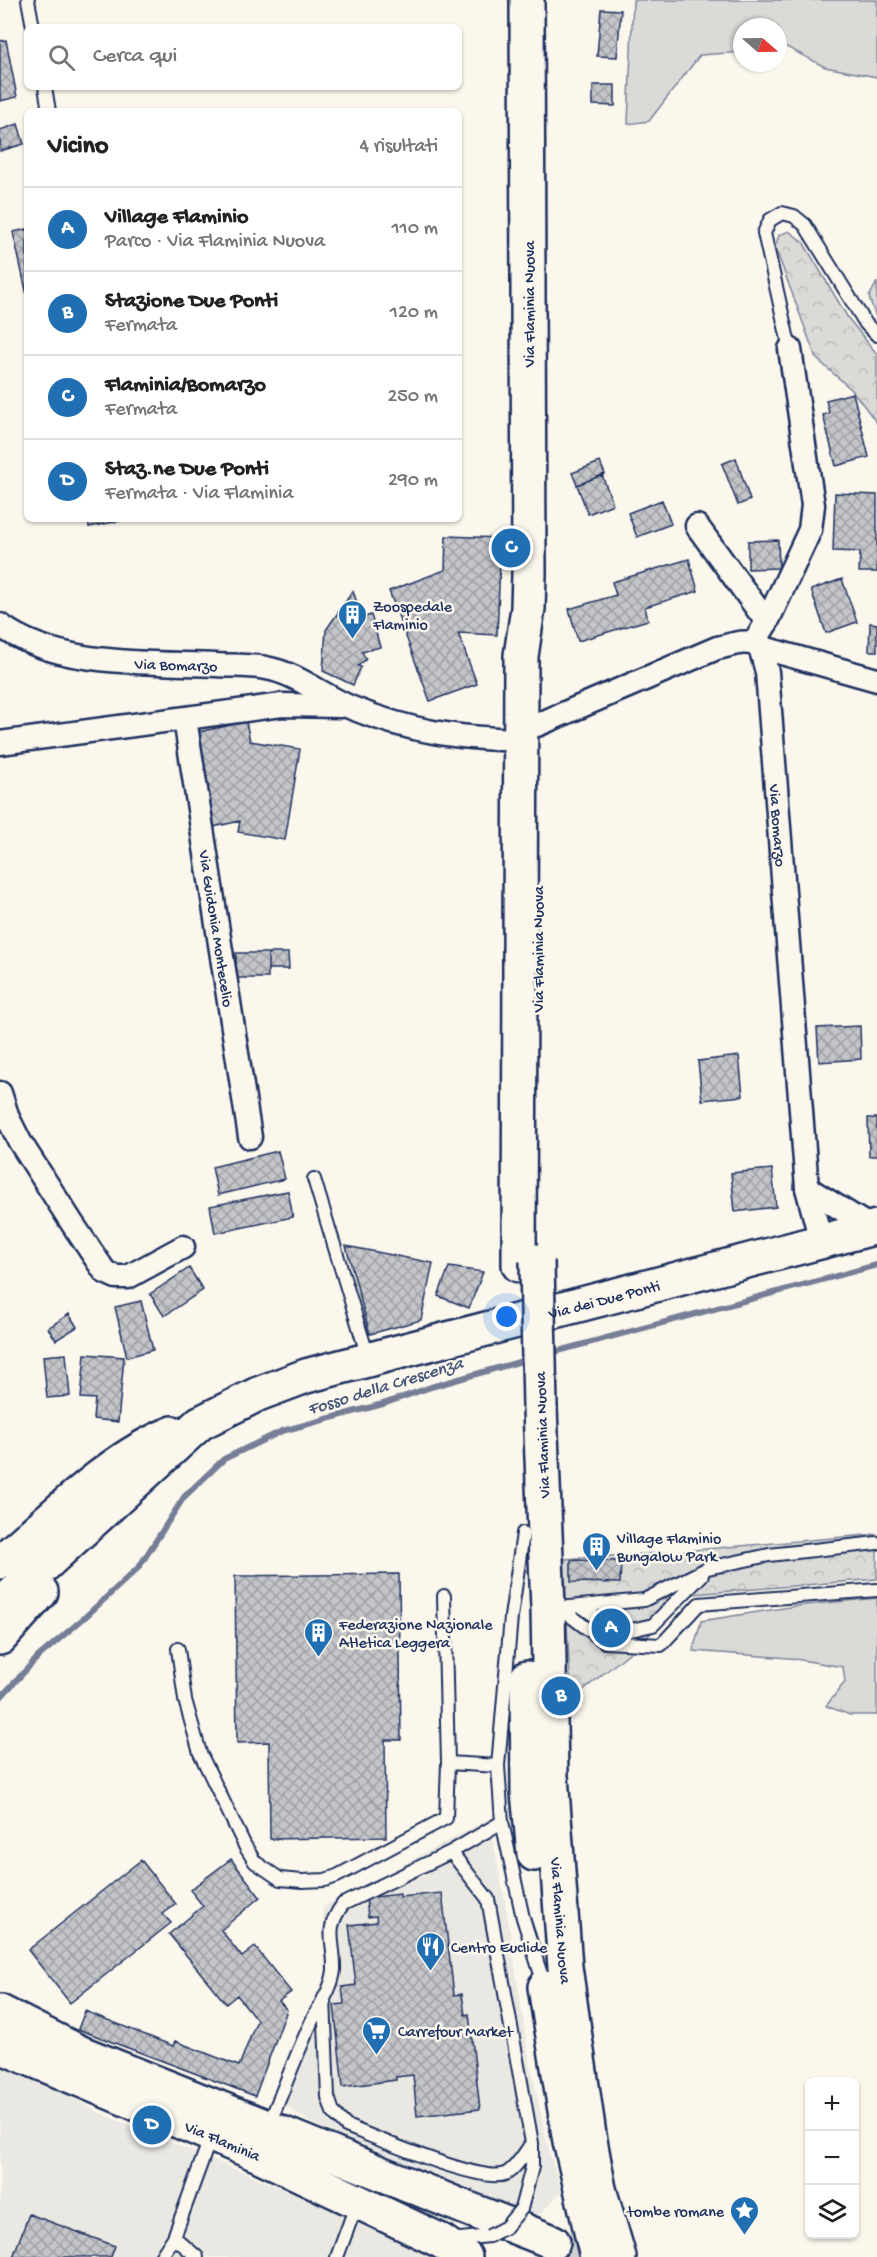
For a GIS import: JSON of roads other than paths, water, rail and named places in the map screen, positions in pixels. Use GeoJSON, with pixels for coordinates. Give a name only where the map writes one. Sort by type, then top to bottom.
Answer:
{"type":"FeatureCollection","features":[{"type":"Feature","properties":{"kind":"main road","name":"Via Flaminia Nuova"},"geometry":{"type":"LineString","coordinates":[[527,0],[528,608],[535,639],[529,732],[530,1410],[523,1533],[528,1792],[545,1987],[570,2141],[597,2257]]}},
{"type":"Feature","properties":{"kind":"main road","name":"Via dei Due Ponti"},"geometry":{"type":"LineString","coordinates":[[200,1423],[258,1394],[306,1376],[874,1227]]}},
{"type":"Feature","properties":{"kind":"main road","name":"Via Flaminia Nuova"},"geometry":{"type":"LineString","coordinates":[[530,1410],[554,1608],[551,1776],[565,1967],[599,2189],[619,2257]]}},
{"type":"Feature","properties":{"kind":"main road"},"geometry":{"type":"LineString","coordinates":[[0,1606],[54,1554],[137,1482],[200,1423]]}},
{"type":"Feature","properties":{"kind":"main road"},"geometry":{"type":"LineString","coordinates":[[0,1562],[108,1471],[159,1439],[200,1423]]}},
{"type":"Feature","properties":{"kind":"main road"},"geometry":{"type":"LineString","coordinates":[[0,1638],[137,1482]]}},
{"type":"Feature","properties":{"kind":"main road"},"geometry":{"type":"LineString","coordinates":[[0,1988],[81,2052]]}},
{"type":"Feature","properties":{"kind":"main road","name":"Via Flaminia"},"geometry":{"type":"LineString","coordinates":[[0,2012],[81,2052],[553,2242]]}},
{"type":"Feature","properties":{"kind":"main road","name":"Via Flaminia"},"geometry":{"type":"LineString","coordinates":[[0,2046],[259,2155],[453,2249]]}},
{"type":"Feature","properties":{"kind":"street"},"geometry":{"type":"LineString","coordinates":[[790,349],[813,505],[810,530],[757,645],[877,680]]}},
{"type":"Feature","properties":{"kind":"street"},"geometry":{"type":"LineString","coordinates":[[697,526],[767,622]]}},
{"type":"Feature","properties":{"kind":"street","name":"Via Bomarzo"},"geometry":{"type":"LineString","coordinates":[[0,625],[35,645],[67,654],[277,670],[301,679],[349,707],[391,723],[438,734],[473,738],[529,732],[717,648],[747,642],[757,645],[767,672],[807,1188],[821,1241]]}},
{"type":"Feature","properties":{"kind":"street","name":"Via Bomarzo"},"geometry":{"type":"LineString","coordinates":[[0,743],[282,705],[349,707]]}},
{"type":"Feature","properties":{"kind":"street","name":"Via Guidonia Montecelio"},"geometry":{"type":"LineString","coordinates":[[185,719],[250,1137]]}},
{"type":"Feature","properties":{"kind":"street"},"geometry":{"type":"LineString","coordinates":[[0,1093],[8,1118],[20,1142],[105,1272],[116,1277],[128,1277],[183,1247]]}},
{"type":"Feature","properties":{"kind":"street"},"geometry":{"type":"LineString","coordinates":[[807,1188],[874,1227]]}},
{"type":"Feature","properties":{"kind":"lane"},"geometry":{"type":"LineString","coordinates":[[28,0],[32,24]]}},
{"type":"Feature","properties":{"kind":"lane"},"geometry":{"type":"LineString","coordinates":[[46,90],[48,108]]}},
{"type":"Feature","properties":{"kind":"lane"},"geometry":{"type":"LineString","coordinates":[[790,349],[764,233],[770,220],[782,213],[794,216],[805,225],[866,324],[877,335]]}},
{"type":"Feature","properties":{"kind":"lane"},"geometry":{"type":"LineString","coordinates":[[314,1179],[368,1359]]}},
{"type":"Feature","properties":{"kind":"lane"},"geometry":{"type":"LineString","coordinates":[[523,1533],[511,1617],[498,1766],[501,1822],[522,1918],[545,1987]]}},
{"type":"Feature","properties":{"kind":"lane"},"geometry":{"type":"LineString","coordinates":[[554,1608],[644,1600],[708,1568],[769,1555],[877,1543]]}},
{"type":"Feature","properties":{"kind":"lane"},"geometry":{"type":"LineString","coordinates":[[581,1606],[618,1633],[653,1625],[708,1568]]}},
{"type":"Feature","properties":{"kind":"lane"},"geometry":{"type":"LineString","coordinates":[[554,1608],[605,1642],[661,1645],[699,1604],[877,1590]]}},
{"type":"Feature","properties":{"kind":"lane"},"geometry":{"type":"LineString","coordinates":[[178,1649],[185,1700],[200,1754],[244,1846],[255,1862],[280,1879],[325,1880],[337,1876],[446,1818],[448,1763],[444,1596]]}},
{"type":"Feature","properties":{"kind":"lane"},"geometry":{"type":"LineString","coordinates":[[448,1763],[498,1766]]}},
{"type":"Feature","properties":{"kind":"lane"},"geometry":{"type":"LineString","coordinates":[[267,2127],[311,2022],[331,1983],[334,1969],[330,1929],[334,1916],[343,1904],[451,1852],[501,1822]]}},
{"type":"Feature","properties":{"kind":"lane"},"geometry":{"type":"LineString","coordinates":[[451,1852],[488,1899],[532,2143],[532,2167],[521,2209],[506,2227],[453,2249]]}},
{"type":"Feature","properties":{"kind":"lane"},"geometry":{"type":"LineString","coordinates":[[324,1997],[328,2097],[333,2112],[346,2126],[466,2171],[495,2177],[507,2174],[532,2143]]}},
{"type":"Feature","properties":{"kind":"lane"},"geometry":{"type":"LineString","coordinates":[[161,2257],[174,2237],[211,2135]]}},
{"type":"Feature","properties":{"kind":"lane"},"geometry":{"type":"LineString","coordinates":[[337,2257],[357,2202]]}},
{"type":"Feature","properties":{"kind":"lane"},"geometry":{"type":"LineString","coordinates":[[174,2237],[197,2257]]}},
{"type":"Feature","properties":{"kind":"waterway","name":"Fosso della Crescenza"},"geometry":{"type":"LineString","coordinates":[[547,1354],[877,1265]]}},
{"type":"Feature","properties":{"kind":"waterway","name":"Fosso della Crescenza"},"geometry":{"type":"LineString","coordinates":[[0,1698],[38,1657],[139,1567],[184,1497],[224,1459],[282,1431],[383,1404],[431,1387],[529,1359]]}},
{"type":"Feature","properties":{"kind":"tunnel"},"geometry":{"type":"LineString","coordinates":[[553,2242],[586,2257]]}},
{"type":"Feature","properties":{"kind":"place","name":"Flaminia/Bomarzo"},"geometry":{"type":"Point","coordinates":[511,548]}},
{"type":"Feature","properties":{"kind":"place","name":"Zoospedale Flaminio"},"geometry":{"type":"Point","coordinates":[352,640]}},
{"type":"Feature","properties":{"kind":"place","name":"Village Flaminio Bungalow Park"},"geometry":{"type":"Point","coordinates":[596,1572]}},
{"type":"Feature","properties":{"kind":"place","name":"Village Flaminio"},"geometry":{"type":"Point","coordinates":[611,1628]}},
{"type":"Feature","properties":{"kind":"place","name":"Federazione Nazionale Atletica Leggera"},"geometry":{"type":"Point","coordinates":[318,1658]}},
{"type":"Feature","properties":{"kind":"place","name":"Stazione Due Ponti"},"geometry":{"type":"Point","coordinates":[561,1696]}},
{"type":"Feature","properties":{"kind":"place","name":"Centro Euclide"},"geometry":{"type":"Point","coordinates":[430,1972]}},
{"type":"Feature","properties":{"kind":"place","name":"Carrefour Market"},"geometry":{"type":"Point","coordinates":[377,2056]}},
{"type":"Feature","properties":{"kind":"place","name":"Staz.ne Due Ponti"},"geometry":{"type":"Point","coordinates":[152,2125]}},
{"type":"Feature","properties":{"kind":"place","name":"tombe romane"},"geometry":{"type":"Point","coordinates":[745,2236]}}]}
